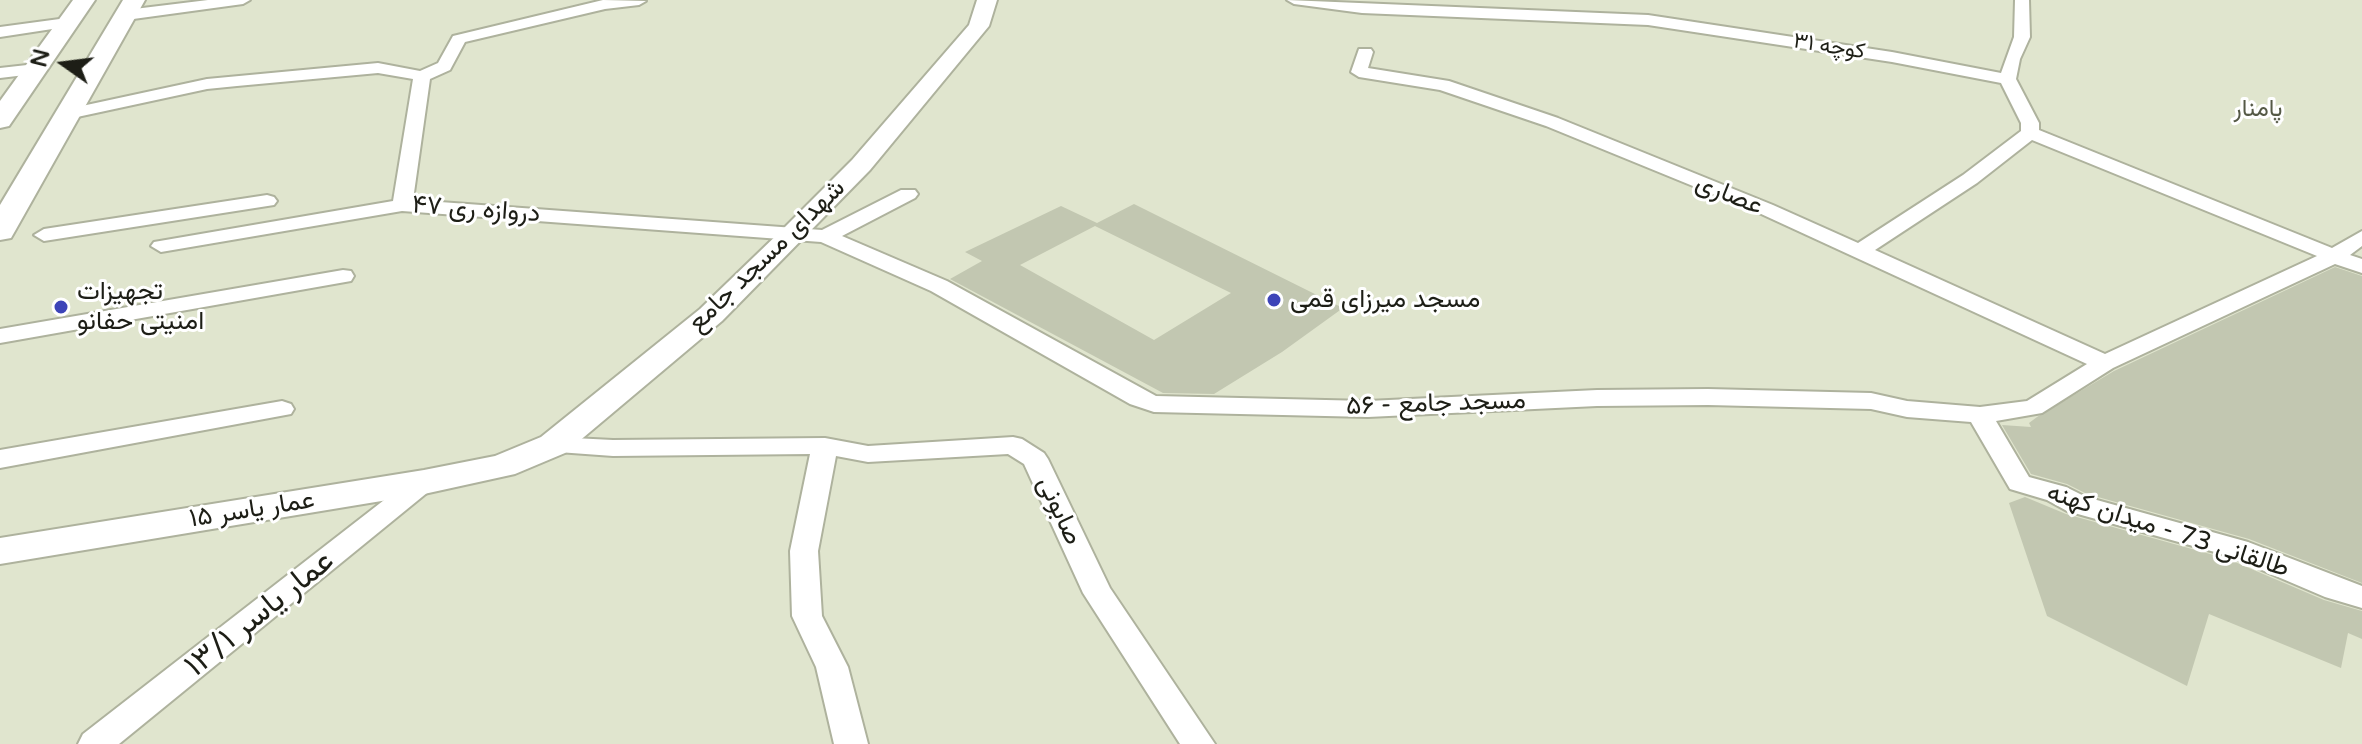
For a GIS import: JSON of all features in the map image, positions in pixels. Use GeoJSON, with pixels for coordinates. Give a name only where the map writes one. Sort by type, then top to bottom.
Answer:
{"type":"FeatureCollection","features":[{"type":"Feature","properties":{"kind":"main road"},"geometry":{"type":"LineString","coordinates":[[0,120],[84,0]]}},
{"type":"Feature","properties":{"kind":"main road","name":"شهدای مسجد جامع"},"geometry":{"type":"LineString","coordinates":[[503,466],[553,445],[711,315],[861,165],[979,26],[987,0]]}},
{"type":"Feature","properties":{"kind":"main road"},"geometry":{"type":"LineString","coordinates":[[0,231],[130,8]]}},
{"type":"Feature","properties":{"kind":"main road","name":"عمار یاسر ۱۵"},"geometry":{"type":"LineString","coordinates":[[0,551],[424,482],[503,466]]}},
{"type":"Feature","properties":{"kind":"street"},"geometry":{"type":"LineString","coordinates":[[130,8],[243,0]]}},
{"type":"Feature","properties":{"kind":"street","name":"کوچه ۳۱"},"geometry":{"type":"LineString","coordinates":[[1294,0],[1375,9],[1648,20],[1892,57],[2008,79]]}},
{"type":"Feature","properties":{"kind":"street"},"geometry":{"type":"LineString","coordinates":[[2022,0],[2022,37],[2012,59],[2008,79],[2030,123],[2030,133]]}},
{"type":"Feature","properties":{"kind":"street"},"geometry":{"type":"LineString","coordinates":[[68,114],[207,84],[378,68],[422,76],[444,66],[459,39],[605,4],[639,1]]}},
{"type":"Feature","properties":{"kind":"street"},"geometry":{"type":"LineString","coordinates":[[0,32],[67,23]]}},
{"type":"Feature","properties":{"kind":"street","name":"عصاری"},"geometry":{"type":"LineString","coordinates":[[1365,52],[1359,72],[1443,85],[1489,98],[1766,209],[2105,363]]}},
{"type":"Feature","properties":{"kind":"street"},"geometry":{"type":"LineString","coordinates":[[0,73],[36,69]]}},
{"type":"Feature","properties":{"kind":"street"},"geometry":{"type":"LineString","coordinates":[[402,205],[422,76]]}},
{"type":"Feature","properties":{"kind":"street"},"geometry":{"type":"LineString","coordinates":[[1858,252],[1970,179],[2030,133]]}},
{"type":"Feature","properties":{"kind":"street"},"geometry":{"type":"LineString","coordinates":[[2030,133],[2362,267]]}},
{"type":"Feature","properties":{"kind":"street"},"geometry":{"type":"LineString","coordinates":[[825,236],[908,194]]}},
{"type":"Feature","properties":{"kind":"street"},"geometry":{"type":"LineString","coordinates":[[44,235],[267,201]]}},
{"type":"Feature","properties":{"kind":"street","name":"دروازه ری ۴۷"},"geometry":{"type":"LineString","coordinates":[[161,246],[402,205],[794,234]]}},
{"type":"Feature","properties":{"kind":"street","name":"۵۶ - مسجد جامع"},"geometry":{"type":"LineString","coordinates":[[794,234],[825,236],[939,286],[1139,399],[1154,404],[1368,409],[1597,398],[1708,397],[1871,401],[1907,409],[1980,415],[2033,408],[2105,363],[2334,256],[2362,237]]}},
{"type":"Feature","properties":{"kind":"street"},"geometry":{"type":"LineString","coordinates":[[0,336],[343,276]]}},
{"type":"Feature","properties":{"kind":"street"},"geometry":{"type":"LineString","coordinates":[[0,459],[282,409]]}},
{"type":"Feature","properties":{"kind":"street","name":"طالقانی 73 - میدان کهنه"},"geometry":{"type":"LineString","coordinates":[[1980,415],[2019,483],[2056,493],[2077,504],[2238,549],[2362,597]]}},
{"type":"Feature","properties":{"kind":"street","name":"صابونی"},"geometry":{"type":"LineString","coordinates":[[553,445],[613,448],[825,446],[868,454],[1013,445],[1035,459],[1098,593],[1198,744]]}},
{"type":"Feature","properties":{"kind":"street"},"geometry":{"type":"LineString","coordinates":[[825,446],[804,551],[807,616],[832,667],[851,744]]}},
{"type":"Feature","properties":{"kind":"street","name":"عمار یاسر ۱۳/۱"},"geometry":{"type":"LineString","coordinates":[[95,744],[424,482]]}},
{"type":"Feature","properties":{"kind":"building","name":"مسجد میرزای قمی"},"geometry":{"type":"Polygon","coordinates":[[[1134,204],[1343,308],[1282,352],[1214,394],[1163,393],[950,279],[982,261],[965,252],[1061,206],[1097,223],[1134,204]],[[1095,226],[1020,265],[1154,340],[1231,293],[1095,226]]]}},
{"type":"Feature","properties":{"kind":"building"},"geometry":{"type":"Polygon","coordinates":[[[2335,267],[2362,276],[2362,583],[2249,539],[2087,494],[2067,484],[2031,474],[2002,425],[2031,427],[2029,423],[2037,417],[2114,371],[2335,267]]]}},
{"type":"Feature","properties":{"kind":"building"},"geometry":{"type":"Polygon","coordinates":[[[2025,497],[2066,514],[2228,559],[2324,600],[2362,611],[2362,639],[2348,633],[2341,668],[2209,614],[2187,686],[2047,616],[2009,503],[2025,497]]]}},
{"type":"Feature","properties":{"kind":"place","name":"مسجد میرزای قمی"},"geometry":{"type":"Point","coordinates":[1274,300]}},
{"type":"Feature","properties":{"kind":"place","name":"تجهیزات امنیتی حفانو"},"geometry":{"type":"Point","coordinates":[61,307]}},
{"type":"Feature","properties":{"kind":"district","name":"پامنار"},"geometry":{"type":"Point","coordinates":[2258,110]}}]}
